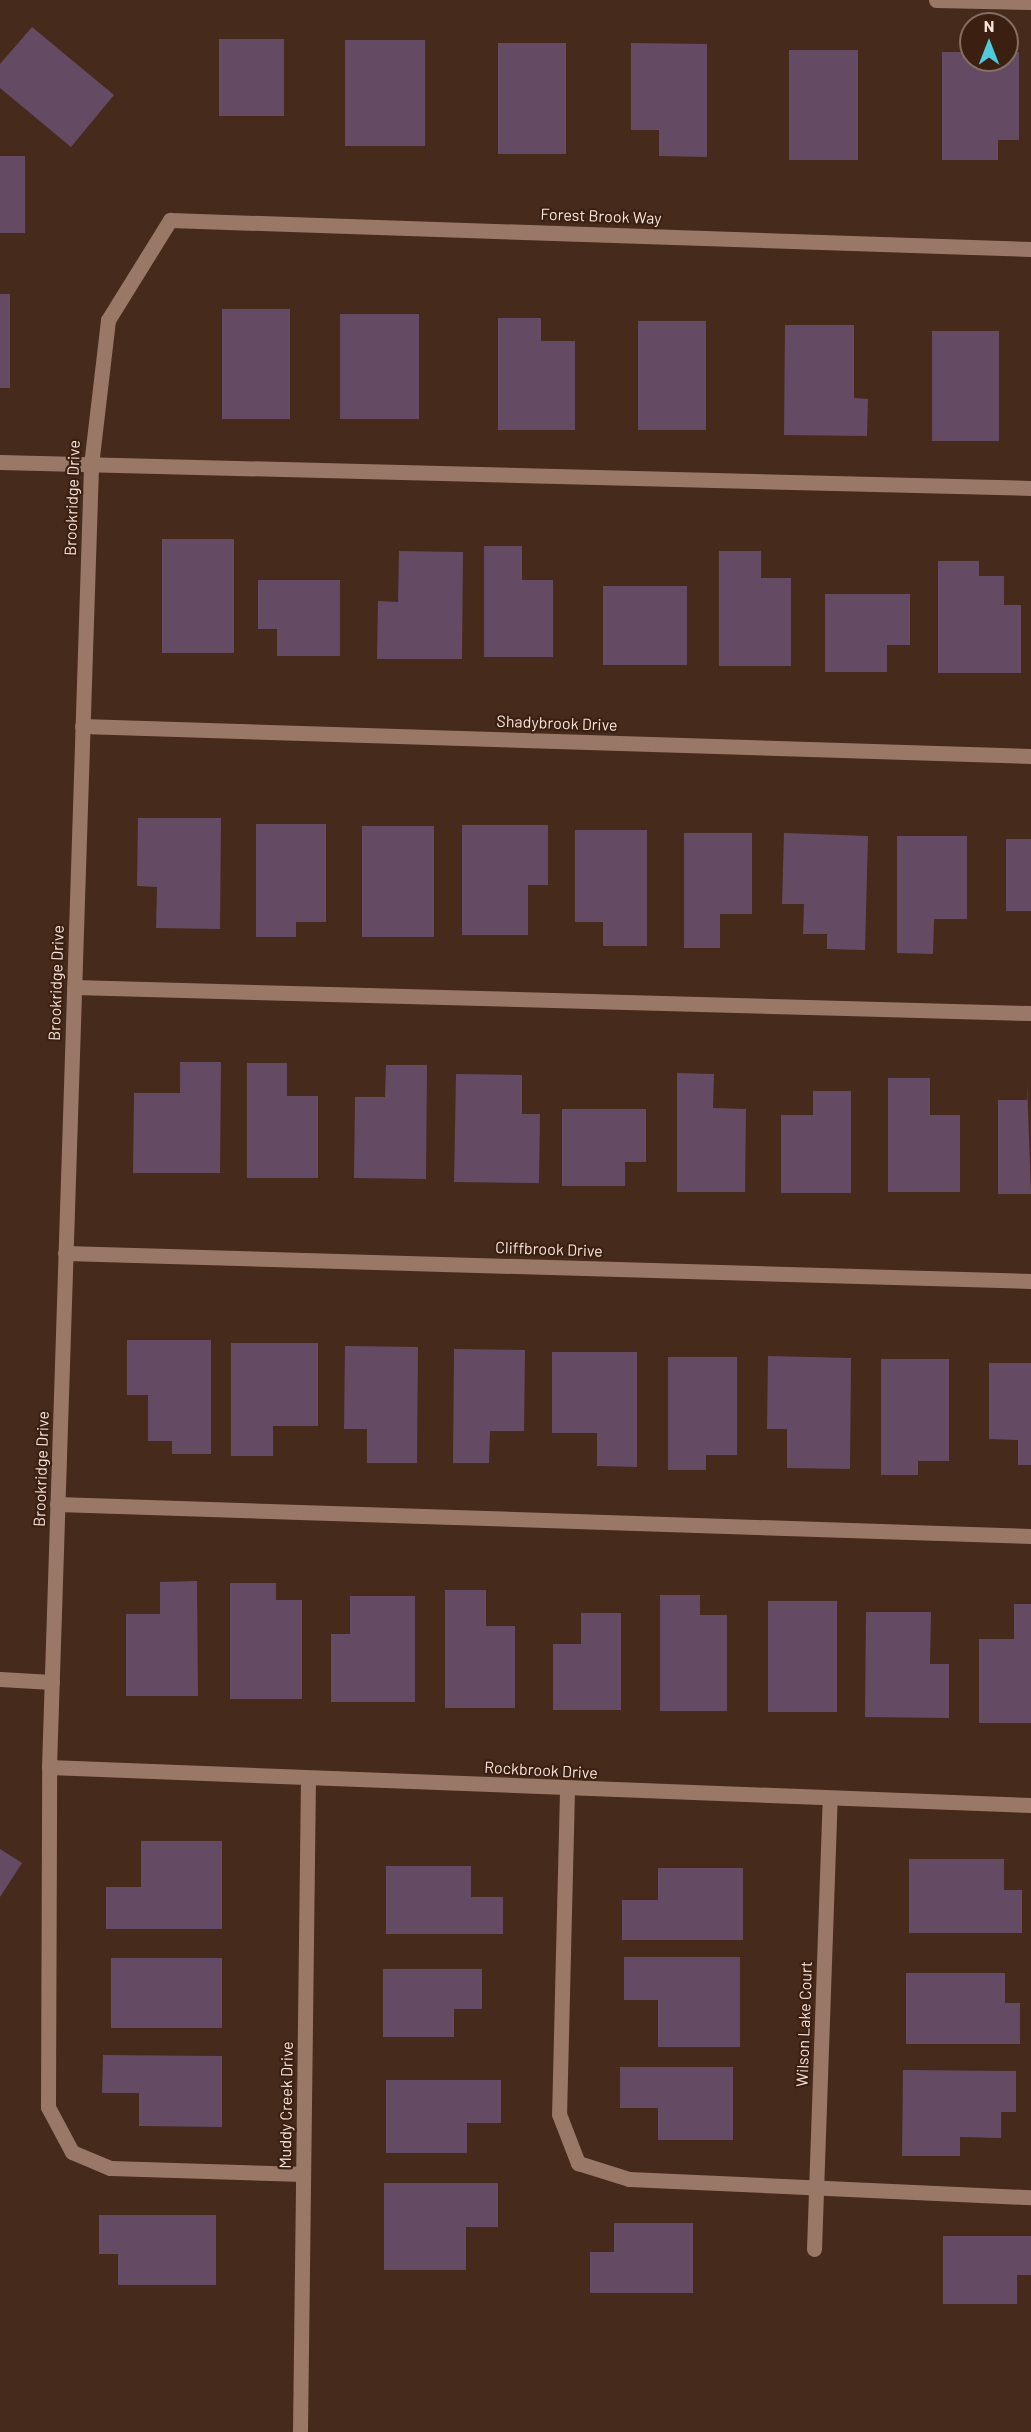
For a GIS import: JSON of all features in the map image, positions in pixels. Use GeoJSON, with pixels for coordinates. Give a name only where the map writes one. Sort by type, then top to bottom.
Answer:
{"type":"FeatureCollection","features":[{"type":"Feature","properties":{"kind":"street"},"geometry":{"type":"LineString","coordinates":[[936,0],[1031,2]]}},
{"type":"Feature","properties":{"kind":"street","name":"Forest Brook Way"},"geometry":{"type":"LineString","coordinates":[[170,220],[1031,249]]}},
{"type":"Feature","properties":{"kind":"street","name":"Brookridge Drive"},"geometry":{"type":"LineString","coordinates":[[170,220],[108,320],[91,465],[49,1767],[48,2107],[72,2152],[110,2168],[303,2174]]}},
{"type":"Feature","properties":{"kind":"street"},"geometry":{"type":"LineString","coordinates":[[0,462],[1031,488]]}},
{"type":"Feature","properties":{"kind":"street","name":"Shadybrook Drive"},"geometry":{"type":"LineString","coordinates":[[82,726],[1031,756]]}},
{"type":"Feature","properties":{"kind":"street"},"geometry":{"type":"LineString","coordinates":[[74,987],[1031,1013]]}},
{"type":"Feature","properties":{"kind":"street","name":"Cliffbrook Drive"},"geometry":{"type":"LineString","coordinates":[[65,1253],[1031,1281]]}},
{"type":"Feature","properties":{"kind":"street"},"geometry":{"type":"LineString","coordinates":[[57,1504],[1031,1536]]}},
{"type":"Feature","properties":{"kind":"street"},"geometry":{"type":"LineString","coordinates":[[0,1679],[52,1682]]}},
{"type":"Feature","properties":{"kind":"street","name":"Rockbrook Drive"},"geometry":{"type":"LineString","coordinates":[[49,1767],[830,1801],[1031,1805]]}},
{"type":"Feature","properties":{"kind":"street","name":"Muddy Creek Drive"},"geometry":{"type":"LineString","coordinates":[[300,2432],[308,1778]]}},
{"type":"Feature","properties":{"kind":"street"},"geometry":{"type":"LineString","coordinates":[[567,1790],[559,2114],[578,2163],[629,2179],[1031,2197]]}},
{"type":"Feature","properties":{"kind":"street","name":"Wilson Lake Court"},"geometry":{"type":"LineString","coordinates":[[814,2249],[830,1801]]}},
{"type":"Feature","properties":{"kind":"building"},"geometry":{"type":"Polygon","coordinates":[[[32,27],[114,95],[71,147],[0,88],[0,64],[32,27]]]}},
{"type":"Feature","properties":{"kind":"building"},"geometry":{"type":"Polygon","coordinates":[[[219,39],[284,39],[284,116],[219,116],[219,39]]]}},
{"type":"Feature","properties":{"kind":"building"},"geometry":{"type":"Polygon","coordinates":[[[345,40],[425,40],[425,146],[345,146],[345,40]]]}},
{"type":"Feature","properties":{"kind":"building"},"geometry":{"type":"Polygon","coordinates":[[[498,43],[566,43],[566,154],[498,154],[498,43]]]}},
{"type":"Feature","properties":{"kind":"building"},"geometry":{"type":"Polygon","coordinates":[[[631,43],[707,44],[707,157],[659,156],[659,130],[631,130],[631,43]]]}},
{"type":"Feature","properties":{"kind":"building"},"geometry":{"type":"Polygon","coordinates":[[[789,50],[858,50],[858,160],[789,160],[789,50]]]}},
{"type":"Feature","properties":{"kind":"building"},"geometry":{"type":"Polygon","coordinates":[[[942,52],[959,52],[959,72],[1019,72],[1019,140],[998,140],[998,160],[942,160],[942,52]]]}},
{"type":"Feature","properties":{"kind":"building"},"geometry":{"type":"Polygon","coordinates":[[[0,156],[25,156],[25,233],[0,233],[0,156]]]}},
{"type":"Feature","properties":{"kind":"building"},"geometry":{"type":"Polygon","coordinates":[[[0,294],[10,294],[10,388],[0,388],[0,294]]]}},
{"type":"Feature","properties":{"kind":"building"},"geometry":{"type":"Polygon","coordinates":[[[222,309],[290,309],[290,419],[222,419],[222,309]]]}},
{"type":"Feature","properties":{"kind":"building"},"geometry":{"type":"Polygon","coordinates":[[[340,314],[419,314],[419,419],[340,419],[340,314]]]}},
{"type":"Feature","properties":{"kind":"building"},"geometry":{"type":"Polygon","coordinates":[[[498,318],[541,318],[541,341],[575,341],[575,430],[498,430],[498,318]]]}},
{"type":"Feature","properties":{"kind":"building"},"geometry":{"type":"Polygon","coordinates":[[[638,321],[706,321],[706,430],[638,430],[638,321]]]}},
{"type":"Feature","properties":{"kind":"building"},"geometry":{"type":"Polygon","coordinates":[[[785,325],[854,325],[854,398],[868,399],[867,436],[784,435],[785,325]]]}},
{"type":"Feature","properties":{"kind":"building"},"geometry":{"type":"Polygon","coordinates":[[[932,331],[999,331],[999,441],[932,441],[932,331]]]}},
{"type":"Feature","properties":{"kind":"building"},"geometry":{"type":"Polygon","coordinates":[[[162,539],[234,539],[234,653],[162,653],[162,539]]]}},
{"type":"Feature","properties":{"kind":"building"},"geometry":{"type":"Polygon","coordinates":[[[484,546],[522,546],[522,580],[553,580],[553,657],[484,657],[484,546]]]}},
{"type":"Feature","properties":{"kind":"building"},"geometry":{"type":"Polygon","coordinates":[[[399,551],[463,552],[462,659],[377,659],[378,601],[398,602],[399,551]]]}},
{"type":"Feature","properties":{"kind":"building"},"geometry":{"type":"Polygon","coordinates":[[[719,551],[761,551],[761,578],[791,578],[791,666],[719,666],[719,551]]]}},
{"type":"Feature","properties":{"kind":"building"},"geometry":{"type":"Polygon","coordinates":[[[938,561],[979,561],[979,576],[1004,576],[1004,605],[1021,605],[1021,673],[938,673],[938,561]]]}},
{"type":"Feature","properties":{"kind":"building"},"geometry":{"type":"Polygon","coordinates":[[[258,580],[340,580],[340,656],[277,656],[277,629],[258,629],[258,580]]]}},
{"type":"Feature","properties":{"kind":"building"},"geometry":{"type":"Polygon","coordinates":[[[603,586],[687,586],[687,665],[603,665],[603,586]]]}},
{"type":"Feature","properties":{"kind":"building"},"geometry":{"type":"Polygon","coordinates":[[[825,594],[910,594],[910,645],[887,645],[887,672],[825,672],[825,594]]]}},
{"type":"Feature","properties":{"kind":"building"},"geometry":{"type":"Polygon","coordinates":[[[138,818],[221,818],[220,929],[156,928],[157,887],[137,886],[138,818]]]}},
{"type":"Feature","properties":{"kind":"building"},"geometry":{"type":"Polygon","coordinates":[[[256,824],[326,824],[326,922],[296,922],[296,937],[256,937],[256,824]]]}},
{"type":"Feature","properties":{"kind":"building"},"geometry":{"type":"Polygon","coordinates":[[[462,825],[548,825],[548,885],[528,885],[528,935],[462,935],[462,825]]]}},
{"type":"Feature","properties":{"kind":"building"},"geometry":{"type":"Polygon","coordinates":[[[362,826],[434,826],[434,937],[362,937],[362,826]]]}},
{"type":"Feature","properties":{"kind":"building"},"geometry":{"type":"Polygon","coordinates":[[[575,830],[647,830],[647,946],[603,946],[603,922],[575,922],[575,830]]]}},
{"type":"Feature","properties":{"kind":"building"},"geometry":{"type":"Polygon","coordinates":[[[684,833],[752,833],[752,914],[720,914],[720,948],[684,948],[684,833]]]}},
{"type":"Feature","properties":{"kind":"building"},"geometry":{"type":"Polygon","coordinates":[[[784,833],[868,836],[865,950],[827,949],[827,934],[803,934],[804,904],[782,904],[784,833]]]}},
{"type":"Feature","properties":{"kind":"building"},"geometry":{"type":"Polygon","coordinates":[[[897,836],[967,836],[967,919],[934,919],[933,954],[897,953],[897,836]]]}},
{"type":"Feature","properties":{"kind":"building"},"geometry":{"type":"Polygon","coordinates":[[[1006,839],[1031,839],[1031,911],[1006,911],[1006,839]]]}},
{"type":"Feature","properties":{"kind":"building"},"geometry":{"type":"Polygon","coordinates":[[[180,1062],[221,1062],[220,1173],[133,1173],[134,1093],[180,1093],[180,1062]]]}},
{"type":"Feature","properties":{"kind":"building"},"geometry":{"type":"Polygon","coordinates":[[[247,1063],[287,1063],[287,1096],[318,1096],[318,1178],[247,1178],[247,1063]]]}},
{"type":"Feature","properties":{"kind":"building"},"geometry":{"type":"Polygon","coordinates":[[[386,1065],[427,1065],[426,1179],[354,1178],[355,1097],[385,1097],[386,1065]]]}},
{"type":"Feature","properties":{"kind":"building"},"geometry":{"type":"Polygon","coordinates":[[[677,1073],[714,1074],[713,1108],[746,1109],[745,1192],[677,1192],[677,1073]]]}},
{"type":"Feature","properties":{"kind":"building"},"geometry":{"type":"Polygon","coordinates":[[[456,1074],[522,1075],[522,1114],[540,1114],[539,1183],[454,1182],[456,1074]]]}},
{"type":"Feature","properties":{"kind":"building"},"geometry":{"type":"Polygon","coordinates":[[[888,1078],[930,1078],[930,1115],[960,1115],[960,1192],[888,1192],[888,1078]]]}},
{"type":"Feature","properties":{"kind":"building"},"geometry":{"type":"Polygon","coordinates":[[[1027,1083],[1031,1194],[998,1194],[998,1100],[1027,1100],[1027,1083]]]}},
{"type":"Feature","properties":{"kind":"building"},"geometry":{"type":"Polygon","coordinates":[[[813,1091],[851,1091],[851,1193],[781,1193],[781,1115],[813,1115],[813,1091]]]}},
{"type":"Feature","properties":{"kind":"building"},"geometry":{"type":"Polygon","coordinates":[[[562,1109],[646,1109],[646,1162],[625,1162],[625,1186],[562,1186],[562,1109]]]}},
{"type":"Feature","properties":{"kind":"building"},"geometry":{"type":"Polygon","coordinates":[[[127,1340],[211,1340],[211,1454],[172,1454],[172,1441],[148,1441],[148,1395],[127,1395],[127,1340]]]}},
{"type":"Feature","properties":{"kind":"building"},"geometry":{"type":"Polygon","coordinates":[[[231,1343],[318,1343],[318,1426],[273,1426],[273,1456],[231,1456],[231,1343]]]}},
{"type":"Feature","properties":{"kind":"building"},"geometry":{"type":"Polygon","coordinates":[[[345,1346],[418,1347],[417,1463],[367,1463],[367,1429],[344,1429],[345,1346]]]}},
{"type":"Feature","properties":{"kind":"building"},"geometry":{"type":"Polygon","coordinates":[[[454,1349],[525,1350],[524,1431],[490,1431],[489,1463],[453,1463],[454,1349]]]}},
{"type":"Feature","properties":{"kind":"building"},"geometry":{"type":"Polygon","coordinates":[[[552,1352],[637,1352],[637,1467],[597,1466],[597,1433],[552,1433],[552,1352]]]}},
{"type":"Feature","properties":{"kind":"building"},"geometry":{"type":"Polygon","coordinates":[[[768,1356],[851,1358],[850,1469],[787,1468],[787,1429],[767,1429],[768,1356]]]}},
{"type":"Feature","properties":{"kind":"building"},"geometry":{"type":"Polygon","coordinates":[[[668,1357],[737,1357],[737,1455],[706,1455],[706,1470],[668,1470],[668,1357]]]}},
{"type":"Feature","properties":{"kind":"building"},"geometry":{"type":"Polygon","coordinates":[[[881,1359],[949,1359],[949,1461],[918,1461],[918,1475],[881,1475],[881,1359]]]}},
{"type":"Feature","properties":{"kind":"building"},"geometry":{"type":"Polygon","coordinates":[[[989,1363],[1031,1363],[1031,1465],[1018,1465],[1018,1440],[989,1439],[989,1363]]]}},
{"type":"Feature","properties":{"kind":"building"},"geometry":{"type":"Polygon","coordinates":[[[197,1581],[198,1696],[126,1696],[126,1614],[160,1614],[160,1582],[197,1581]]]}},
{"type":"Feature","properties":{"kind":"building"},"geometry":{"type":"Polygon","coordinates":[[[230,1583],[276,1583],[276,1600],[302,1600],[302,1699],[230,1699],[230,1583]]]}},
{"type":"Feature","properties":{"kind":"building"},"geometry":{"type":"Polygon","coordinates":[[[445,1590],[486,1590],[486,1626],[515,1626],[515,1708],[445,1708],[445,1590]]]}},
{"type":"Feature","properties":{"kind":"building"},"geometry":{"type":"Polygon","coordinates":[[[660,1595],[700,1595],[700,1615],[727,1615],[727,1711],[660,1711],[660,1595]]]}},
{"type":"Feature","properties":{"kind":"building"},"geometry":{"type":"Polygon","coordinates":[[[350,1596],[415,1596],[415,1702],[331,1702],[331,1634],[350,1634],[350,1596]]]}},
{"type":"Feature","properties":{"kind":"building"},"geometry":{"type":"Polygon","coordinates":[[[768,1601],[837,1601],[837,1712],[768,1712],[768,1601]]]}},
{"type":"Feature","properties":{"kind":"building"},"geometry":{"type":"Polygon","coordinates":[[[1014,1604],[1031,1604],[1031,1723],[979,1723],[979,1639],[1014,1639],[1014,1604]]]}},
{"type":"Feature","properties":{"kind":"building"},"geometry":{"type":"Polygon","coordinates":[[[866,1612],[931,1612],[930,1664],[949,1664],[949,1718],[865,1717],[866,1612]]]}},
{"type":"Feature","properties":{"kind":"building"},"geometry":{"type":"Polygon","coordinates":[[[581,1613],[621,1613],[621,1710],[553,1710],[553,1644],[581,1644],[581,1613]]]}},
{"type":"Feature","properties":{"kind":"building"},"geometry":{"type":"Polygon","coordinates":[[[141,1841],[222,1841],[222,1929],[106,1929],[106,1887],[141,1887],[141,1841]]]}},
{"type":"Feature","properties":{"kind":"building"},"geometry":{"type":"Polygon","coordinates":[[[0,1849],[22,1863],[0,1897],[0,1849]]]}},
{"type":"Feature","properties":{"kind":"building"},"geometry":{"type":"Polygon","coordinates":[[[909,1859],[1004,1859],[1004,1890],[1022,1890],[1022,1933],[909,1933],[909,1859]]]}},
{"type":"Feature","properties":{"kind":"building"},"geometry":{"type":"Polygon","coordinates":[[[386,1866],[471,1866],[471,1897],[503,1897],[503,1934],[386,1934],[386,1866]]]}},
{"type":"Feature","properties":{"kind":"building"},"geometry":{"type":"Polygon","coordinates":[[[658,1868],[743,1868],[743,1940],[622,1940],[622,1900],[658,1900],[658,1868]]]}},
{"type":"Feature","properties":{"kind":"building"},"geometry":{"type":"Polygon","coordinates":[[[624,1957],[740,1957],[740,2047],[658,2047],[658,2000],[624,2000],[624,1957]]]}},
{"type":"Feature","properties":{"kind":"building"},"geometry":{"type":"Polygon","coordinates":[[[111,1958],[222,1958],[222,2028],[111,2028],[111,1958]]]}},
{"type":"Feature","properties":{"kind":"building"},"geometry":{"type":"Polygon","coordinates":[[[383,1969],[482,1969],[482,2009],[454,2009],[454,2037],[383,2037],[383,1969]]]}},
{"type":"Feature","properties":{"kind":"building"},"geometry":{"type":"Polygon","coordinates":[[[906,1973],[1005,1973],[1005,2003],[1020,2003],[1020,2044],[906,2044],[906,1973]]]}},
{"type":"Feature","properties":{"kind":"building"},"geometry":{"type":"Polygon","coordinates":[[[103,2055],[222,2056],[222,2127],[139,2126],[139,2093],[102,2093],[103,2055]]]}},
{"type":"Feature","properties":{"kind":"building"},"geometry":{"type":"Polygon","coordinates":[[[620,2067],[733,2067],[733,2140],[658,2140],[658,2108],[620,2108],[620,2067]]]}},
{"type":"Feature","properties":{"kind":"building"},"geometry":{"type":"Polygon","coordinates":[[[903,2070],[1016,2071],[1016,2112],[1001,2112],[1001,2138],[960,2137],[960,2156],[902,2156],[903,2070]]]}},
{"type":"Feature","properties":{"kind":"building"},"geometry":{"type":"Polygon","coordinates":[[[386,2080],[501,2080],[501,2123],[467,2123],[467,2153],[386,2153],[386,2080]]]}},
{"type":"Feature","properties":{"kind":"building"},"geometry":{"type":"Polygon","coordinates":[[[384,2183],[498,2183],[498,2227],[466,2227],[466,2270],[384,2270],[384,2183]]]}},
{"type":"Feature","properties":{"kind":"building"},"geometry":{"type":"Polygon","coordinates":[[[99,2215],[216,2215],[216,2285],[118,2285],[118,2254],[99,2254],[99,2215]]]}},
{"type":"Feature","properties":{"kind":"building"},"geometry":{"type":"Polygon","coordinates":[[[614,2223],[693,2223],[693,2293],[590,2293],[590,2252],[614,2252],[614,2223]]]}},
{"type":"Feature","properties":{"kind":"building"},"geometry":{"type":"Polygon","coordinates":[[[943,2236],[1031,2236],[1031,2275],[1017,2275],[1017,2304],[943,2304],[943,2236]]]}}]}
